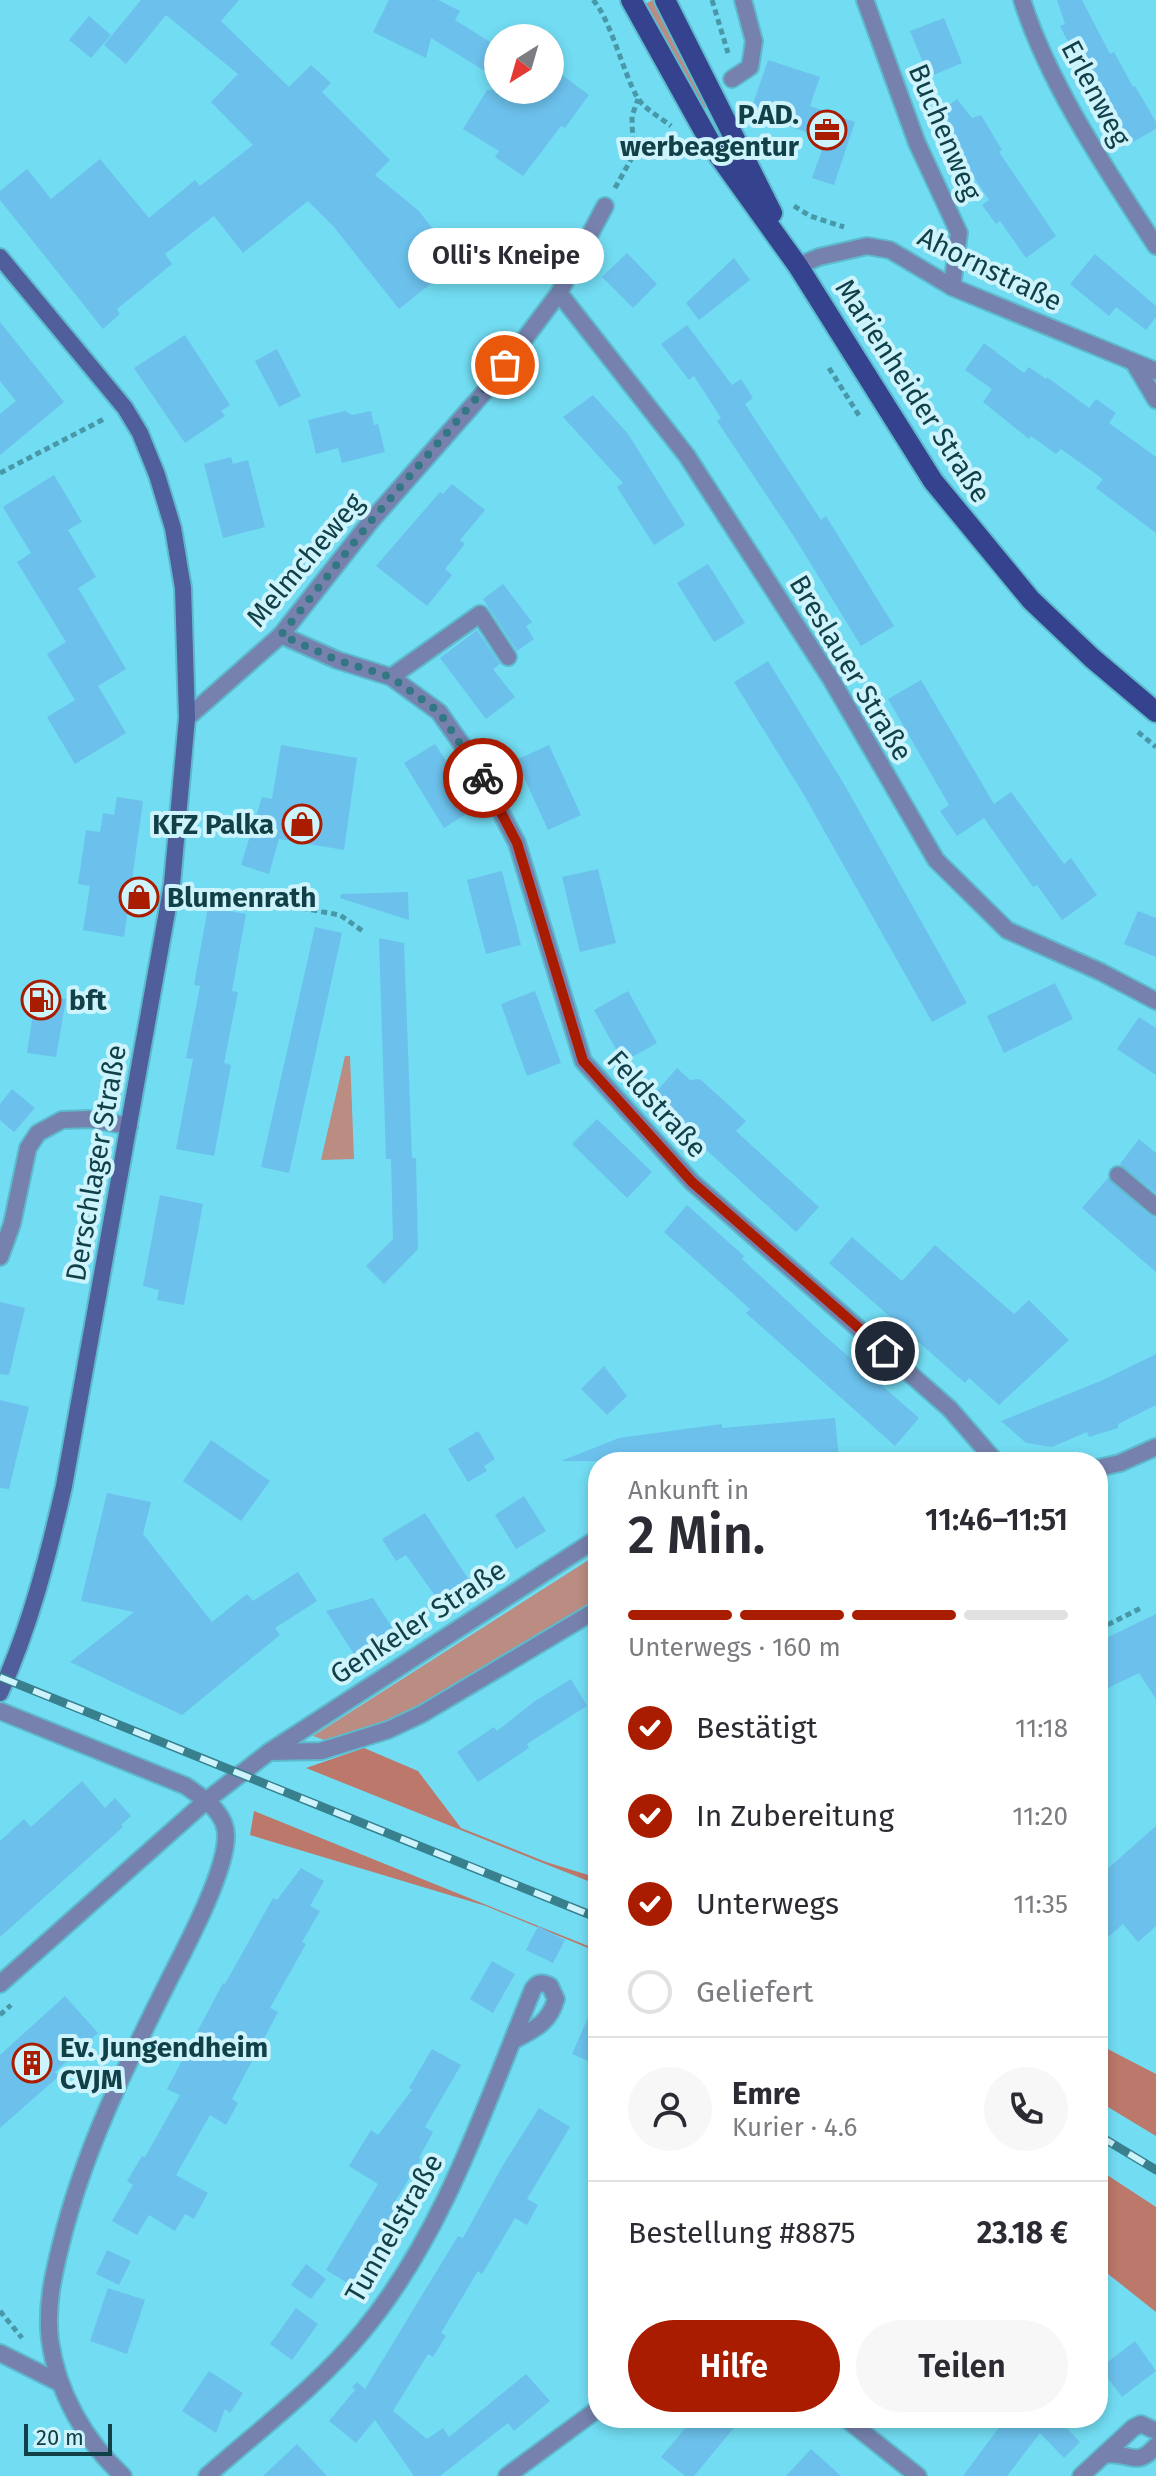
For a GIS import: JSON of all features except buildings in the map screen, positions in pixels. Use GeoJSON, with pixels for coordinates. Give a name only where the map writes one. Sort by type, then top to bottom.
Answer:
{"type":"FeatureCollection","features":[{"type":"Feature","properties":{"kind":"main road","name":"Marienheider Straße"},"geometry":{"type":"LineString","coordinates":[[631,0],[714,149],[798,266],[933,481],[1031,600],[1092,658],[1156,712]]}},
{"type":"Feature","properties":{"kind":"main road","name":"Marienheider Straße"},"geometry":{"type":"LineString","coordinates":[[665,0],[798,266]]}},
{"type":"Feature","properties":{"kind":"main road","name":"Derschlager Straße"},"geometry":{"type":"LineString","coordinates":[[0,257],[125,408],[140,433],[173,528],[183,588],[187,718],[172,884],[64,1486],[29,1621],[0,1693]]}},
{"type":"Feature","properties":{"kind":"street"},"geometry":{"type":"LineString","coordinates":[[732,79],[750,67],[754,41],[743,0]]}},
{"type":"Feature","properties":{"kind":"street","name":"Buchenweg"},"geometry":{"type":"LineString","coordinates":[[865,0],[917,143],[959,233],[952,287]]}},
{"type":"Feature","properties":{"kind":"street","name":"Erlenweg"},"geometry":{"type":"LineString","coordinates":[[1022,0],[1062,89],[1112,178],[1156,246]]}},
{"type":"Feature","properties":{"kind":"street","name":"Melmcheweg"},"geometry":{"type":"LineString","coordinates":[[187,718],[281,635],[371,521],[487,389],[559,293],[605,206]]}},
{"type":"Feature","properties":{"kind":"street","name":"Ahornstraße"},"geometry":{"type":"LineString","coordinates":[[798,266],[819,257],[867,246],[879,247],[906,258],[952,287],[1156,371]]}},
{"type":"Feature","properties":{"kind":"street","name":"Breslauer Straße"},"geometry":{"type":"LineString","coordinates":[[559,293],[687,456],[831,679],[936,860],[1007,930],[1101,972],[1156,1001]]}},
{"type":"Feature","properties":{"kind":"street"},"geometry":{"type":"LineString","coordinates":[[1134,363],[1156,400]]}},
{"type":"Feature","properties":{"kind":"street"},"geometry":{"type":"LineString","coordinates":[[391,677],[480,614],[508,657]]}},
{"type":"Feature","properties":{"kind":"street","name":"Feldstraße"},"geometry":{"type":"LineString","coordinates":[[281,635],[337,660],[391,677],[439,712],[475,763],[517,843],[583,1061],[692,1182],[950,1409],[987,1452]]}},
{"type":"Feature","properties":{"kind":"street"},"geometry":{"type":"LineString","coordinates":[[0,1257],[12,1224],[28,1148],[38,1133],[62,1120],[89,1119],[129,1126]]}},
{"type":"Feature","properties":{"kind":"street"},"geometry":{"type":"LineString","coordinates":[[1118,1175],[1156,1207]]}},
{"type":"Feature","properties":{"kind":"street"},"geometry":{"type":"LineString","coordinates":[[1108,1466],[1156,1447]]}},
{"type":"Feature","properties":{"kind":"street","name":"Genkeler Straße"},"geometry":{"type":"LineString","coordinates":[[0,1984],[207,1800],[269,1752],[588,1545]]}},
{"type":"Feature","properties":{"kind":"street"},"geometry":{"type":"LineString","coordinates":[[269,1752],[321,1751],[388,1730],[422,1714],[588,1615]]}},
{"type":"Feature","properties":{"kind":"street"},"geometry":{"type":"LineString","coordinates":[[0,1711],[186,1786],[207,1800],[220,1816],[226,1834],[223,1856],[196,1927],[114,2089],[90,2146],[67,2219],[52,2282],[50,2341],[60,2383],[81,2425],[108,2462],[123,2476]]}},
{"type":"Feature","properties":{"kind":"street","name":"Tunnelstraße"},"geometry":{"type":"LineString","coordinates":[[207,2476],[334,2364],[364,2330],[394,2288],[427,2234],[463,2161],[512,2041]]}},
{"type":"Feature","properties":{"kind":"street"},"geometry":{"type":"LineString","coordinates":[[0,2353],[60,2383]]}},
{"type":"Feature","properties":{"kind":"street"},"geometry":{"type":"LineString","coordinates":[[507,2476],[588,2416]]}},
{"type":"Feature","properties":{"kind":"street"},"geometry":{"type":"LineString","coordinates":[[1081,2476],[1141,2424],[1156,2431]]}},
{"type":"Feature","properties":{"kind":"street"},"geometry":{"type":"LineString","coordinates":[[858,2428],[918,2476]]}},
{"type":"Feature","properties":{"kind":"street"},"geometry":{"type":"LineString","coordinates":[[1104,2455],[1119,2454],[1138,2459],[1145,2457],[1156,2446]]}},
{"type":"Feature","properties":{"kind":"path"},"geometry":{"type":"LineString","coordinates":[[594,0],[603,12],[638,99],[632,116],[633,156],[605,206]]}},
{"type":"Feature","properties":{"kind":"path"},"geometry":{"type":"LineString","coordinates":[[0,473],[125,408]]}},
{"type":"Feature","properties":{"kind":"path"},"geometry":{"type":"LineString","coordinates":[[213,892],[340,915],[364,932]]}},
{"type":"Feature","properties":{"kind":"path"},"geometry":{"type":"LineString","coordinates":[[1108,1624],[1141,1608]]}},
{"type":"Feature","properties":{"kind":"shaded area"},"geometry":{"type":"Polygon","coordinates":[[[657,0],[710,105],[700,111],[645,4],[657,0]]]}},
{"type":"Feature","properties":{"kind":"shaded area"},"geometry":{"type":"Polygon","coordinates":[[[345,1056],[350,1056],[354,1159],[321,1160],[345,1056]]]}},
{"type":"Feature","properties":{"kind":"shaded area"},"geometry":{"type":"Polygon","coordinates":[[[588,1560],[588,1605],[413,1711],[373,1731],[327,1741],[313,1736],[588,1560]]]}},
{"type":"Feature","properties":{"kind":"shaded area"},"geometry":{"type":"Polygon","coordinates":[[[364,1748],[418,1771],[461,1828],[546,1862],[588,1875],[588,1881],[306,1768],[364,1748]]]}},
{"type":"Feature","properties":{"kind":"shaded area"},"geometry":{"type":"Polygon","coordinates":[[[254,1811],[588,1946],[588,1948],[486,1906],[250,1835],[254,1811]]]}},
{"type":"Feature","properties":{"kind":"shaded area"},"geometry":{"type":"Polygon","coordinates":[[[1108,2049],[1156,2074],[1156,2136],[1108,2107],[1108,2049]]]}},
{"type":"Feature","properties":{"kind":"shaded area"},"geometry":{"type":"Polygon","coordinates":[[[1108,2176],[1156,2207],[1156,2312],[1108,2274],[1108,2176]]]}},
{"type":"Feature","properties":{"kind":"railway"},"geometry":{"type":"LineString","coordinates":[[0,1677],[588,1914]]}},
{"type":"Feature","properties":{"kind":"railway"},"geometry":{"type":"LineString","coordinates":[[1108,2141],[1156,2170]]}},
{"type":"Feature","properties":{"kind":"way so far"},"geometry":{"type":"LineString","coordinates":[[483,778],[439,712],[391,677],[337,660],[281,635],[371,521],[505,365]]}},
{"type":"Feature","properties":{"kind":"place","name":"P.AD. werbeagentur"},"geometry":{"type":"Point","coordinates":[827,130]}},
{"type":"Feature","properties":{"kind":"place","name":"Olli's Kneipe"},"geometry":{"type":"Point","coordinates":[505,365]}},
{"type":"Feature","properties":{"kind":"place","name":"KFZ Palka"},"geometry":{"type":"Point","coordinates":[302,824]}},
{"type":"Feature","properties":{"kind":"place","name":"Blumenrath"},"geometry":{"type":"Point","coordinates":[139,897]}},
{"type":"Feature","properties":{"kind":"place","name":"bft"},"geometry":{"type":"Point","coordinates":[41,1000]}},
{"type":"Feature","properties":{"kind":"place","name":"Ev. Jungendheim CVJM"},"geometry":{"type":"Point","coordinates":[32,2063]}},
{"type":"Feature","properties":{"kind":"route"},"geometry":{"type":"LineString","coordinates":[[483,778],[517,843],[583,1061],[692,1182],[885,1351]]}}]}
